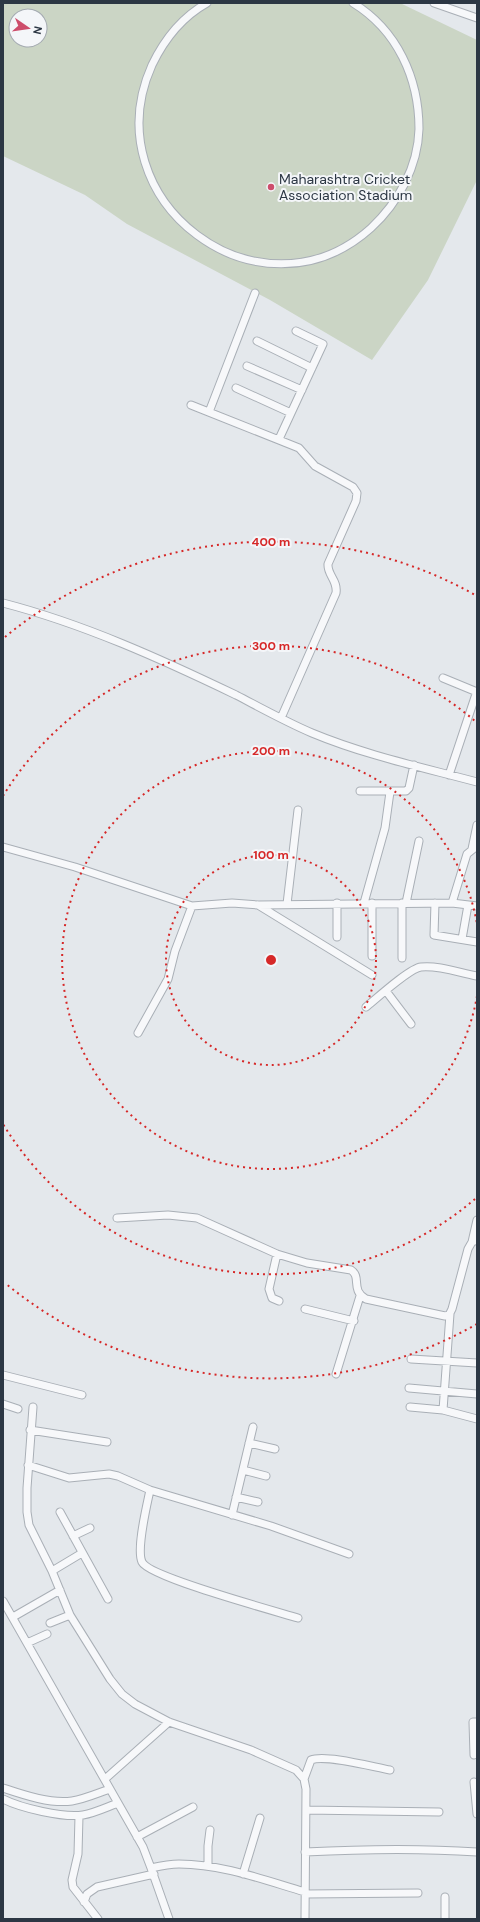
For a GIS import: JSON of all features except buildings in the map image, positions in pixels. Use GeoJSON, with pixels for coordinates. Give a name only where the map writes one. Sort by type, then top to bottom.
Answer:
{"type":"FeatureCollection","features":[{"type":"Feature","properties":{"kind":"street"},"geometry":{"type":"LineString","coordinates":[[207,3],[198,8],[176,28],[159,51],[146,78],[140,114],[140,136],[146,165],[158,192],[175,216],[196,236],[221,251],[249,260],[278,263],[307,260],[328,254],[361,237],[383,217],[400,193],[412,166],[419,138],[419,108],[413,80],[401,53],[384,29],[362,9],[352,3]]}},
{"type":"Feature","properties":{"kind":"street"},"geometry":{"type":"LineString","coordinates":[[434,3],[477,18]]}},
{"type":"Feature","properties":{"kind":"street"},"geometry":{"type":"LineString","coordinates":[[209,412],[255,293]]}},
{"type":"Feature","properties":{"kind":"street"},"geometry":{"type":"LineString","coordinates":[[279,439],[323,344],[296,331]]}},
{"type":"Feature","properties":{"kind":"street"},"geometry":{"type":"LineString","coordinates":[[257,341],[312,368]]}},
{"type":"Feature","properties":{"kind":"street"},"geometry":{"type":"LineString","coordinates":[[248,366],[302,390]]}},
{"type":"Feature","properties":{"kind":"street"},"geometry":{"type":"LineString","coordinates":[[236,388],[291,413]]}},
{"type":"Feature","properties":{"kind":"street"},"geometry":{"type":"LineString","coordinates":[[191,405],[299,448],[316,466],[356,490],[358,497],[327,569],[337,584],[336,593],[281,718]]}},
{"type":"Feature","properties":{"kind":"street"},"geometry":{"type":"LineString","coordinates":[[3,603],[44,614],[85,628],[195,676],[281,718],[341,744],[477,782]]}},
{"type":"Feature","properties":{"kind":"street"},"geometry":{"type":"LineString","coordinates":[[443,678],[477,692],[449,774]]}},
{"type":"Feature","properties":{"kind":"street"},"geometry":{"type":"LineString","coordinates":[[360,790],[390,792],[406,791],[409,788],[414,765]]}},
{"type":"Feature","properties":{"kind":"street"},"geometry":{"type":"LineString","coordinates":[[364,903],[385,828],[390,792]]}},
{"type":"Feature","properties":{"kind":"street"},"geometry":{"type":"LineString","coordinates":[[286,904],[298,810]]}},
{"type":"Feature","properties":{"kind":"street"},"geometry":{"type":"LineString","coordinates":[[452,903],[467,854],[474,848],[477,824]]}},
{"type":"Feature","properties":{"kind":"street"},"geometry":{"type":"LineString","coordinates":[[402,958],[404,903],[419,841]]}},
{"type":"Feature","properties":{"kind":"street"},"geometry":{"type":"LineString","coordinates":[[3,847],[75,867],[192,906],[232,903],[452,903],[477,906]]}},
{"type":"Feature","properties":{"kind":"street"},"geometry":{"type":"LineString","coordinates":[[337,903],[337,937]]}},
{"type":"Feature","properties":{"kind":"street"},"geometry":{"type":"LineString","coordinates":[[372,903],[372,956]]}},
{"type":"Feature","properties":{"kind":"street"},"geometry":{"type":"LineString","coordinates":[[435,903],[434,935],[477,942]]}},
{"type":"Feature","properties":{"kind":"street"},"geometry":{"type":"LineString","coordinates":[[258,904],[372,975]]}},
{"type":"Feature","properties":{"kind":"street"},"geometry":{"type":"LineString","coordinates":[[462,939],[468,905]]}},
{"type":"Feature","properties":{"kind":"street"},"geometry":{"type":"LineString","coordinates":[[138,1033],[168,979],[174,951],[192,906]]}},
{"type":"Feature","properties":{"kind":"street"},"geometry":{"type":"LineString","coordinates":[[366,1007],[415,968],[436,968],[477,976]]}},
{"type":"Feature","properties":{"kind":"street"},"geometry":{"type":"LineString","coordinates":[[386,991],[411,1024]]}},
{"type":"Feature","properties":{"kind":"street"},"geometry":{"type":"LineString","coordinates":[[117,1218],[168,1215],[197,1218],[277,1254],[307,1263],[351,1270],[354,1272],[356,1289],[360,1296],[374,1301],[445,1316],[450,1314]]}},
{"type":"Feature","properties":{"kind":"street"},"geometry":{"type":"LineString","coordinates":[[443,1410],[450,1314],[468,1249],[474,1241],[477,1220]]}},
{"type":"Feature","properties":{"kind":"street"},"geometry":{"type":"LineString","coordinates":[[277,1254],[269,1289],[272,1298],[279,1301]]}},
{"type":"Feature","properties":{"kind":"street"},"geometry":{"type":"LineString","coordinates":[[336,1374],[354,1321],[360,1296]]}},
{"type":"Feature","properties":{"kind":"street"},"geometry":{"type":"LineString","coordinates":[[306,1308],[354,1321]]}},
{"type":"Feature","properties":{"kind":"street"},"geometry":{"type":"LineString","coordinates":[[411,1359],[477,1363]]}},
{"type":"Feature","properties":{"kind":"street"},"geometry":{"type":"LineString","coordinates":[[3,1375],[82,1395]]}},
{"type":"Feature","properties":{"kind":"street"},"geometry":{"type":"LineString","coordinates":[[409,1388],[477,1394]]}},
{"type":"Feature","properties":{"kind":"street"},"geometry":{"type":"LineString","coordinates":[[3,1404],[18,1409]]}},
{"type":"Feature","properties":{"kind":"street"},"geometry":{"type":"LineString","coordinates":[[33,1407],[30,1430],[26,1503],[29,1524],[52,1571],[70,1615],[110,1679],[122,1694],[135,1704],[168,1722],[244,1748],[286,1765],[296,1770],[304,1779],[306,1789],[305,1919]]}},
{"type":"Feature","properties":{"kind":"street"},"geometry":{"type":"LineString","coordinates":[[410,1407],[443,1410],[477,1419]]}},
{"type":"Feature","properties":{"kind":"street"},"geometry":{"type":"LineString","coordinates":[[232,1515],[253,1427]]}},
{"type":"Feature","properties":{"kind":"street"},"geometry":{"type":"LineString","coordinates":[[30,1430],[107,1442]]}},
{"type":"Feature","properties":{"kind":"street"},"geometry":{"type":"LineString","coordinates":[[249,1443],[275,1449]]}},
{"type":"Feature","properties":{"kind":"street"},"geometry":{"type":"LineString","coordinates":[[28,1465],[69,1478],[110,1474],[118,1476],[150,1490],[270,1526],[349,1554]]}},
{"type":"Feature","properties":{"kind":"street"},"geometry":{"type":"LineString","coordinates":[[243,1470],[266,1476]]}},
{"type":"Feature","properties":{"kind":"street"},"geometry":{"type":"LineString","coordinates":[[150,1490],[141,1540],[141,1561],[144,1566],[172,1579],[298,1618]]}},
{"type":"Feature","properties":{"kind":"street"},"geometry":{"type":"LineString","coordinates":[[236,1497],[258,1502]]}},
{"type":"Feature","properties":{"kind":"street"},"geometry":{"type":"LineString","coordinates":[[60,1512],[108,1599]]}},
{"type":"Feature","properties":{"kind":"street"},"geometry":{"type":"LineString","coordinates":[[73,1536],[90,1528]]}},
{"type":"Feature","properties":{"kind":"street"},"geometry":{"type":"LineString","coordinates":[[52,1571],[82,1553]]}},
{"type":"Feature","properties":{"kind":"street"},"geometry":{"type":"LineString","coordinates":[[13,1618],[60,1590]]}},
{"type":"Feature","properties":{"kind":"street"},"geometry":{"type":"LineString","coordinates":[[3,1602],[137,1837],[153,1871],[169,1919]]}},
{"type":"Feature","properties":{"kind":"street"},"geometry":{"type":"LineString","coordinates":[[50,1623],[70,1615]]}},
{"type":"Feature","properties":{"kind":"street"},"geometry":{"type":"LineString","coordinates":[[27,1643],[47,1634]]}},
{"type":"Feature","properties":{"kind":"street"},"geometry":{"type":"LineString","coordinates":[[105,1779],[168,1722]]}},
{"type":"Feature","properties":{"kind":"street"},"geometry":{"type":"LineString","coordinates":[[474,1755],[473,1722],[477,1722]]}},
{"type":"Feature","properties":{"kind":"street"},"geometry":{"type":"LineString","coordinates":[[304,1779],[311,1760],[316,1758],[328,1758],[390,1770]]}},
{"type":"Feature","properties":{"kind":"street"},"geometry":{"type":"LineString","coordinates":[[474,1782],[475,1817]]}},
{"type":"Feature","properties":{"kind":"street"},"geometry":{"type":"LineString","coordinates":[[3,1788],[66,1802],[83,1799],[110,1789]]}},
{"type":"Feature","properties":{"kind":"street"},"geometry":{"type":"LineString","coordinates":[[3,1799],[56,1814],[79,1816],[118,1803]]}},
{"type":"Feature","properties":{"kind":"street"},"geometry":{"type":"LineString","coordinates":[[137,1837],[193,1806]]}},
{"type":"Feature","properties":{"kind":"street"},"geometry":{"type":"LineString","coordinates":[[306,1810],[439,1812]]}},
{"type":"Feature","properties":{"kind":"street"},"geometry":{"type":"LineString","coordinates":[[79,1816],[78,1854],[72,1880],[73,1887],[98,1919]]}},
{"type":"Feature","properties":{"kind":"street"},"geometry":{"type":"LineString","coordinates":[[243,1874],[260,1818]]}},
{"type":"Feature","properties":{"kind":"street"},"geometry":{"type":"LineString","coordinates":[[208,1866],[210,1830]]}},
{"type":"Feature","properties":{"kind":"street"},"geometry":{"type":"LineString","coordinates":[[305,1852],[375,1848],[477,1852]]}},
{"type":"Feature","properties":{"kind":"street"},"geometry":{"type":"LineString","coordinates":[[84,1902],[87,1894],[97,1887],[178,1864],[208,1866],[243,1874],[305,1893],[418,1894]]}},
{"type":"Feature","properties":{"kind":"street"},"geometry":{"type":"LineString","coordinates":[[444,1897],[445,1919]]}},
{"type":"Feature","properties":{"kind":"green space","name":"Maharashtra Cricket Association Stadium"},"geometry":{"type":"Polygon","coordinates":[[[3,3],[400,3],[477,40],[477,180],[428,280],[372,360],[270,300],[127,224],[85,195],[3,156],[3,3]]]}},
{"type":"Feature","properties":{"kind":"place","name":"Maharashtra Cricket Association Stadium"},"geometry":{"type":"Point","coordinates":[271,187]}}]}
